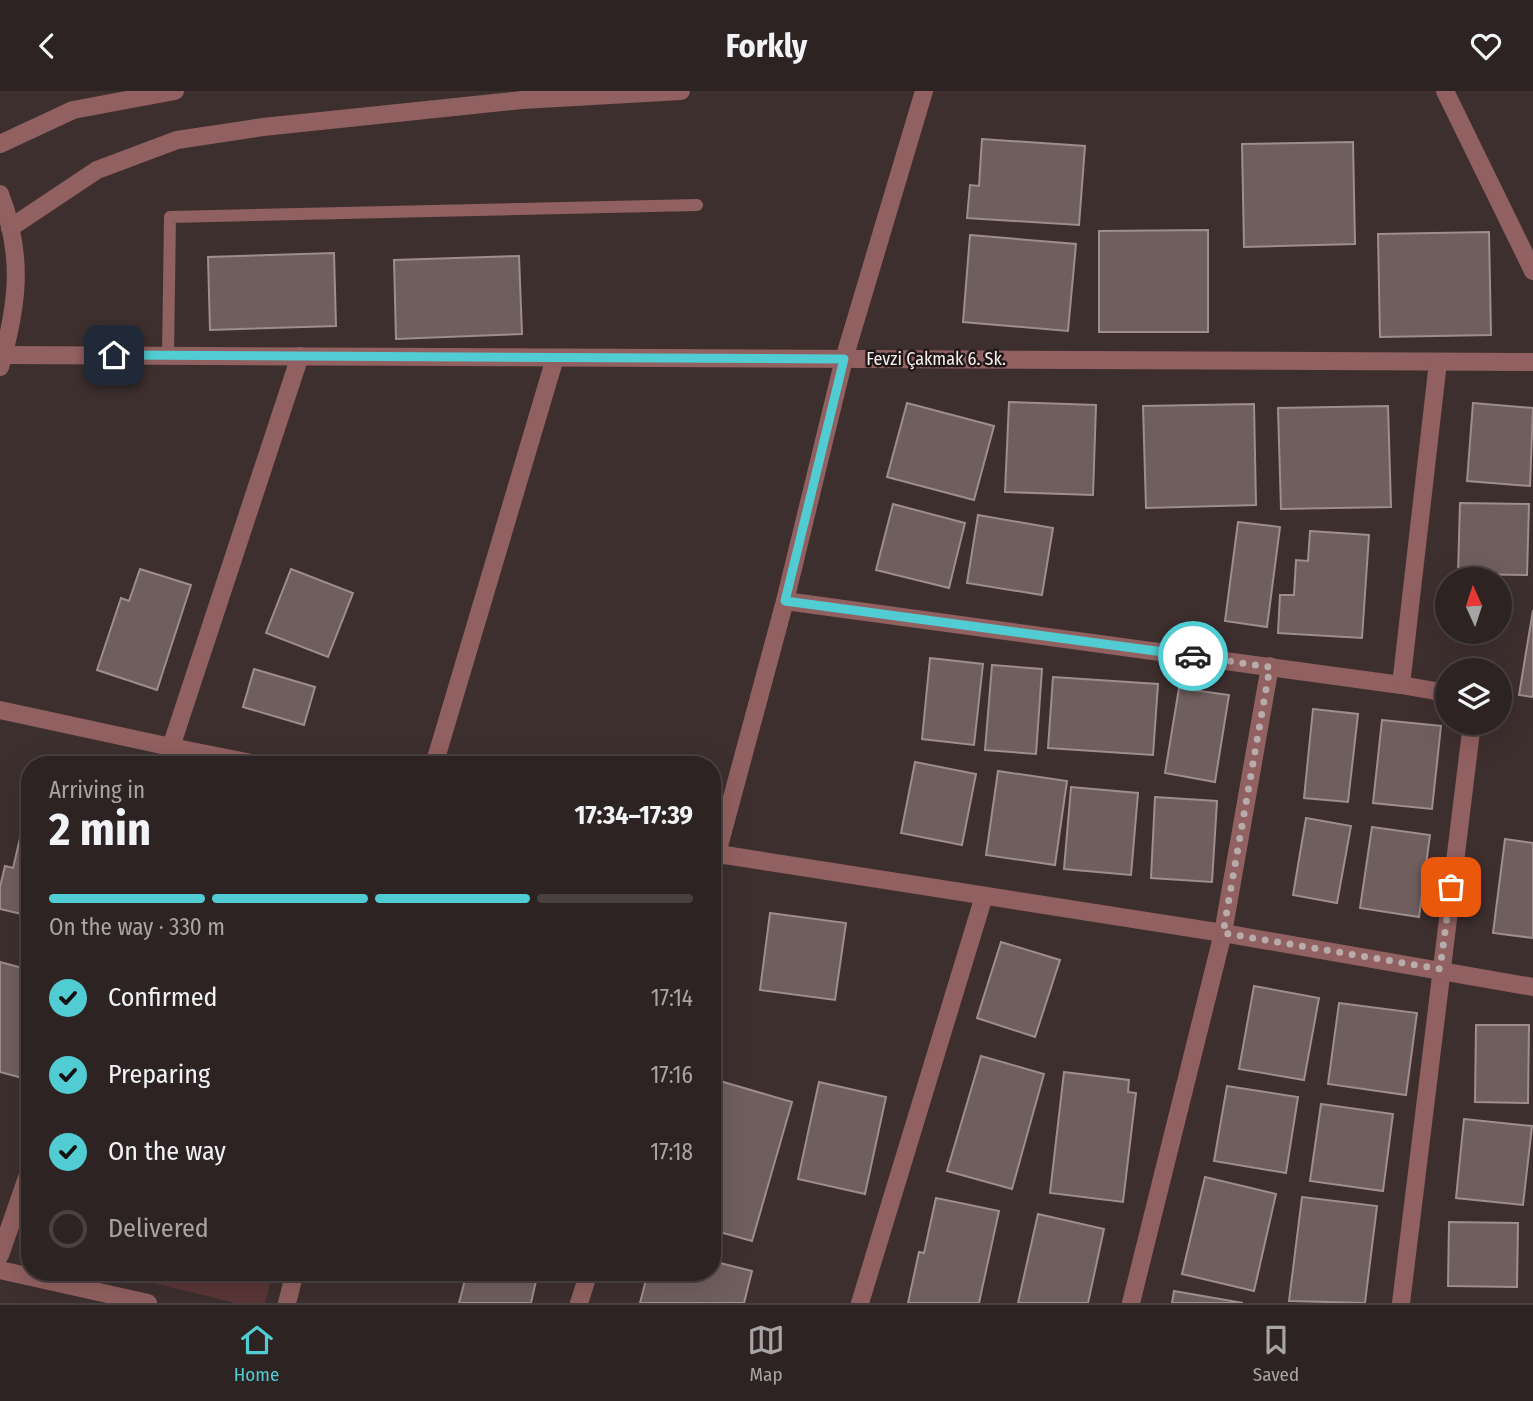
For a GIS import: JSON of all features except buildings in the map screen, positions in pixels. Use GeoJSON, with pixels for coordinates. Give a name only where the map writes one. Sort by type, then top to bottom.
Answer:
{"type":"FeatureCollection","features":[{"type":"Feature","properties":{"kind":"street"},"geometry":{"type":"LineString","coordinates":[[0,144],[73,110],[175,91]]}},
{"type":"Feature","properties":{"kind":"street"},"geometry":{"type":"LineString","coordinates":[[5,230],[97,170],[177,140],[263,127],[522,100],[681,91]]}},
{"type":"Feature","properties":{"kind":"street"},"geometry":{"type":"LineString","coordinates":[[721,834],[785,601],[844,359],[924,91]]}},
{"type":"Feature","properties":{"kind":"street"},"geometry":{"type":"LineString","coordinates":[[1445,91],[1533,271]]}},
{"type":"Feature","properties":{"kind":"street"},"geometry":{"type":"LineString","coordinates":[[0,194],[5,230],[18,278],[12,325],[2,361]]}},
{"type":"Feature","properties":{"kind":"street","name":"Fevzi Çakmak 6. Sk."},"geometry":{"type":"LineString","coordinates":[[2,361],[169,356],[300,356],[1533,362]]}},
{"type":"Feature","properties":{"kind":"street"},"geometry":{"type":"LineString","coordinates":[[0,710],[168,756],[300,356]]}},
{"type":"Feature","properties":{"kind":"street"},"geometry":{"type":"LineString","coordinates":[[437,756],[555,358]]}},
{"type":"Feature","properties":{"kind":"street"},"geometry":{"type":"LineString","coordinates":[[1401,685],[1438,362]]}},
{"type":"Feature","properties":{"kind":"street"},"geometry":{"type":"LineString","coordinates":[[785,601],[1435,691]]}},
{"type":"Feature","properties":{"kind":"street"},"geometry":{"type":"LineString","coordinates":[[1131,1303],[1223,933],[1270,667]]}},
{"type":"Feature","properties":{"kind":"street"},"geometry":{"type":"LineString","coordinates":[[1401,1303],[1470,735]]}},
{"type":"Feature","properties":{"kind":"street"},"geometry":{"type":"LineString","coordinates":[[721,861],[984,896],[1223,933],[1533,987]]}},
{"type":"Feature","properties":{"kind":"street"},"geometry":{"type":"LineString","coordinates":[[860,1303],[984,896]]}},
{"type":"Feature","properties":{"kind":"street"},"geometry":{"type":"LineString","coordinates":[[0,1255],[21,1195]]}},
{"type":"Feature","properties":{"kind":"street"},"geometry":{"type":"LineString","coordinates":[[0,1270],[21,1275]]}},
{"type":"Feature","properties":{"kind":"street"},"geometry":{"type":"LineString","coordinates":[[49,1281],[148,1303]]}},
{"type":"Feature","properties":{"kind":"street"},"geometry":{"type":"LineString","coordinates":[[287,1303],[293,1281]]}},
{"type":"Feature","properties":{"kind":"street"},"geometry":{"type":"LineString","coordinates":[[579,1303],[586,1281]]}},
{"type":"Feature","properties":{"kind":"lane"},"geometry":{"type":"LineString","coordinates":[[169,356],[170,217],[697,205]]}},
{"type":"Feature","properties":{"kind":"shaded area"},"geometry":{"type":"Polygon","coordinates":[[[146,1281],[271,1281],[265,1303],[235,1303],[146,1281]]]}},
{"type":"Feature","properties":{"kind":"way so far"},"geometry":{"type":"LineString","coordinates":[[1193,656],[1270,667],[1223,933],[1440,969],[1451,887]]}},
{"type":"Feature","properties":{"kind":"route"},"geometry":{"type":"LineString","coordinates":[[114,355],[844,359],[785,601],[1193,656]]}}]}
